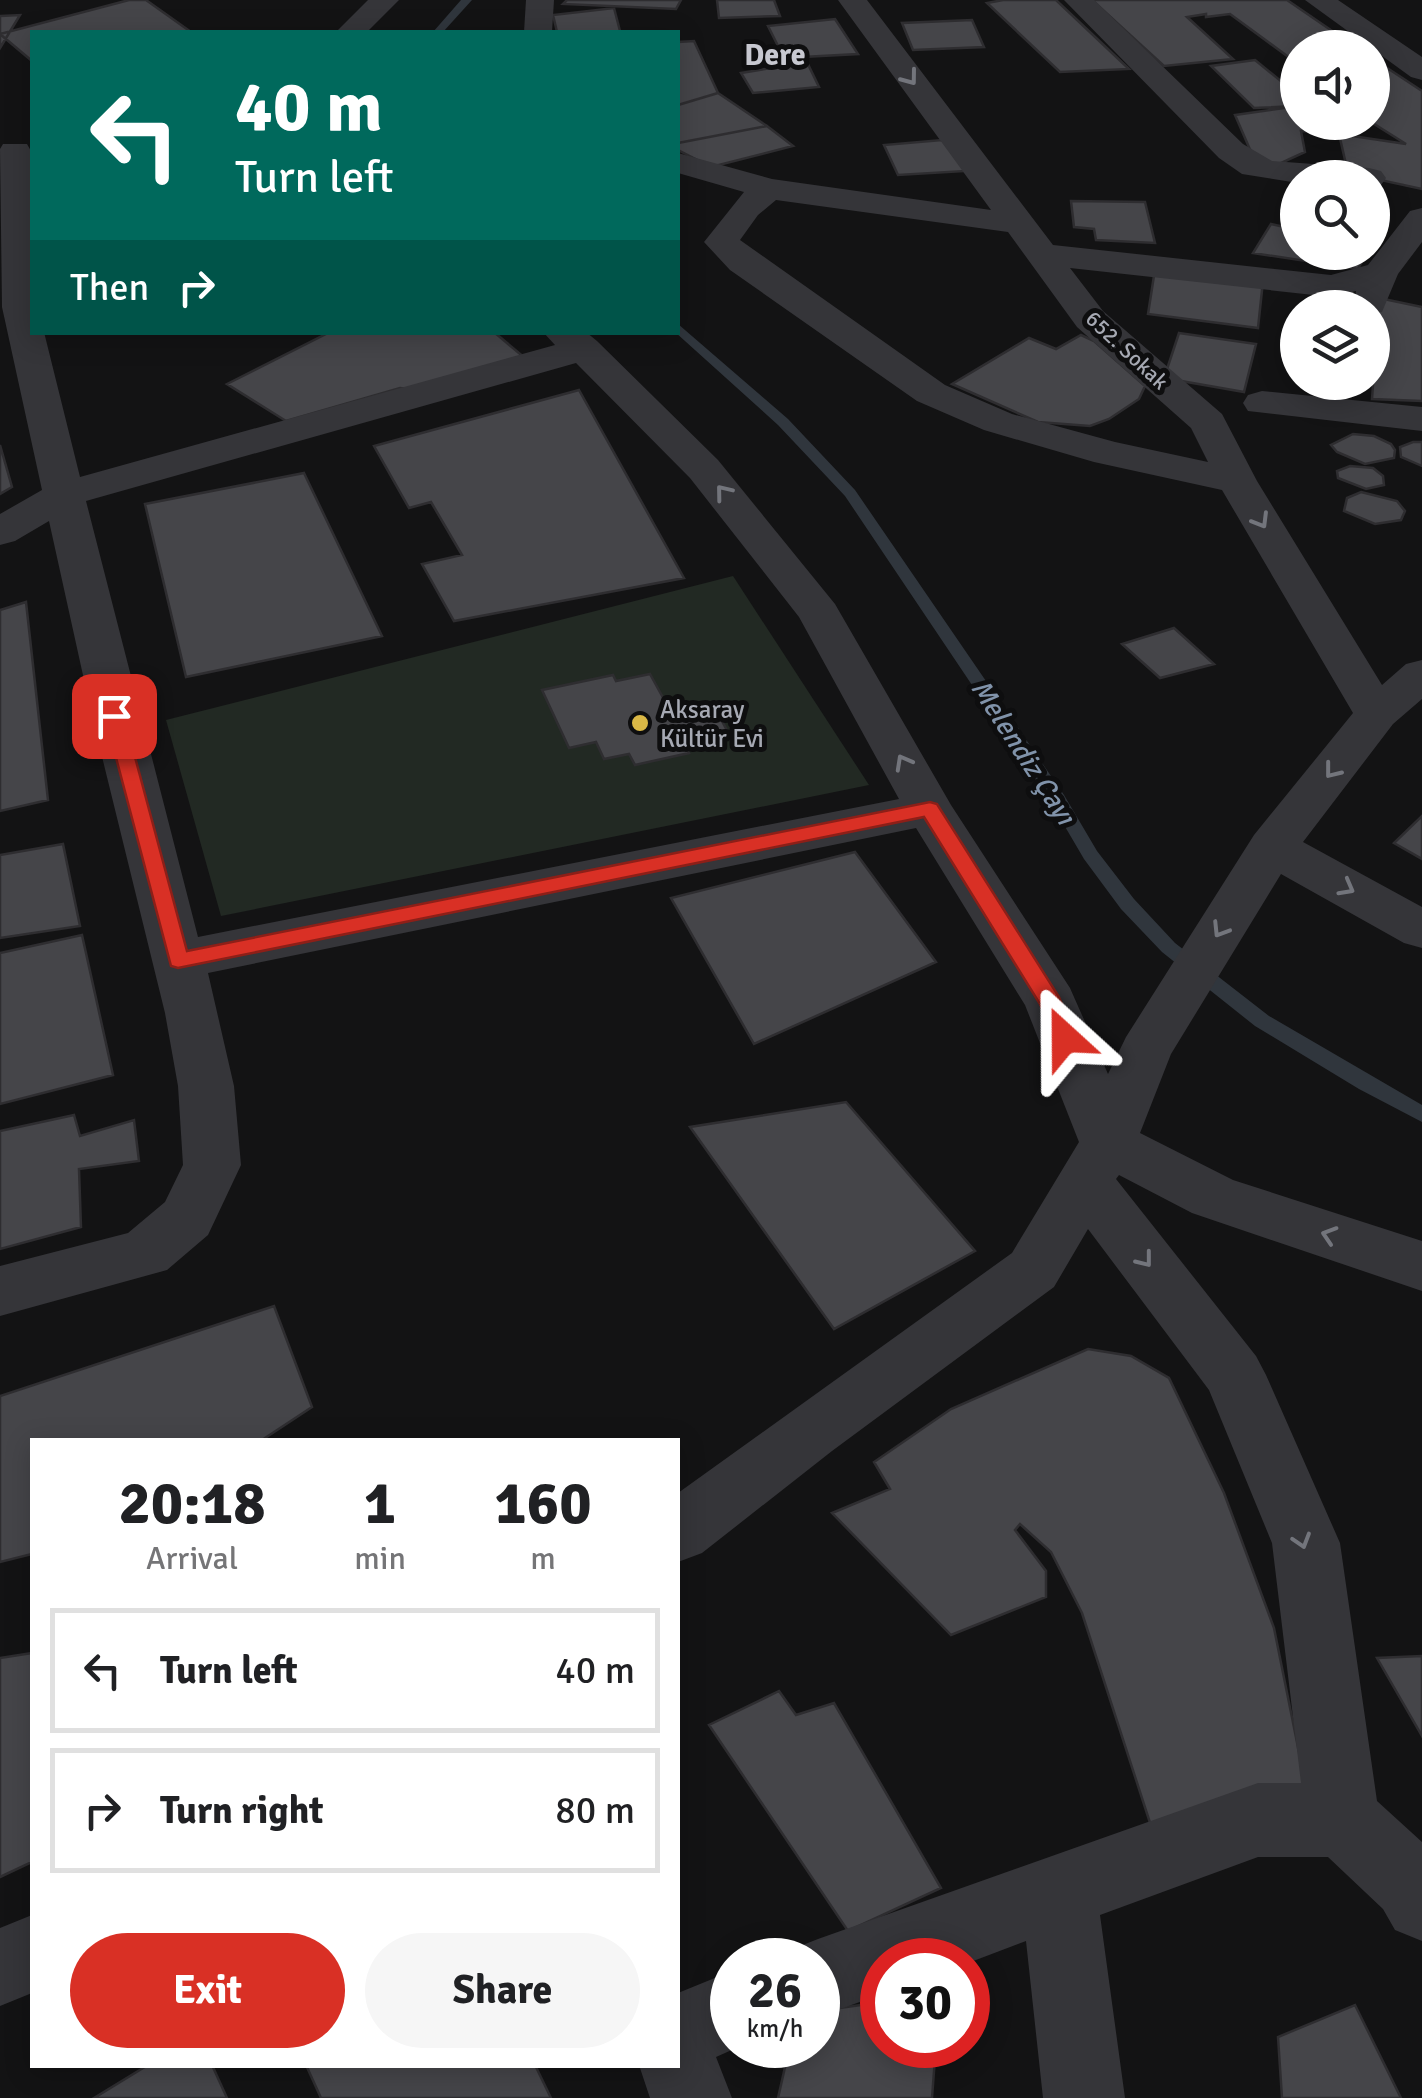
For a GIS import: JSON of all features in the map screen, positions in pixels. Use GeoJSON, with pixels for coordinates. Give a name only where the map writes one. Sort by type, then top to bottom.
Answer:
{"type":"FeatureCollection","features":[{"type":"Feature","properties":{"kind":"street"},"geometry":{"type":"LineString","coordinates":[[352,30],[385,0]]}},
{"type":"Feature","properties":{"kind":"street"},"geometry":{"type":"LineString","coordinates":[[538,30],[540,0]]}},
{"type":"Feature","properties":{"kind":"street","name":"652. Sokak"},"geometry":{"type":"LineString","coordinates":[[852,0],[1090,319],[1208,422],[1237,480],[1377,714]]}},
{"type":"Feature","properties":{"kind":"street"},"geometry":{"type":"LineString","coordinates":[[1078,0],[1231,150],[1254,167],[1398,189],[1375,290]]}},
{"type":"Feature","properties":{"kind":"street"},"geometry":{"type":"LineString","coordinates":[[1319,0],[1422,71]]}},
{"type":"Feature","properties":{"kind":"street"},"geometry":{"type":"LineString","coordinates":[[0,1291],[146,1252],[186,1218],[212,1165],[206,1086],[178,960],[114,716],[9,262],[16,150]]}},
{"type":"Feature","properties":{"kind":"street"},"geometry":{"type":"LineString","coordinates":[[680,163],[769,189],[1021,224]]}},
{"type":"Feature","properties":{"kind":"street"},"geometry":{"type":"LineString","coordinates":[[769,189],[746,208],[721,242],[742,262],[930,393],[998,422],[1108,453],[1237,480]]}},
{"type":"Feature","properties":{"kind":"street"},"geometry":{"type":"LineString","coordinates":[[1045,255],[1332,286],[1381,273]]}},
{"type":"Feature","properties":{"kind":"street"},"geometry":{"type":"LineString","coordinates":[[0,532],[65,494],[572,341],[704,469],[819,613],[930,809],[1051,1002],[1097,1163],[1234,1376],[1306,1544],[1343,1820],[1410,1882],[1422,1903]]}},
{"type":"Feature","properties":{"kind":"street"},"geometry":{"type":"LineString","coordinates":[[1208,422],[1280,394]]}},
{"type":"Feature","properties":{"kind":"street"},"geometry":{"type":"LineString","coordinates":[[1262,403],[1422,419]]}},
{"type":"Feature","properties":{"kind":"street"},"geometry":{"type":"LineString","coordinates":[[680,1530],[808,1432],[1033,1270],[1097,1163],[1145,1050],[1272,847],[1377,714],[1422,674]]}},
{"type":"Feature","properties":{"kind":"street"},"geometry":{"type":"LineString","coordinates":[[178,960],[930,809]]}},
{"type":"Feature","properties":{"kind":"street"},"geometry":{"type":"LineString","coordinates":[[1272,847],[1422,930]]}},
{"type":"Feature","properties":{"kind":"street"},"geometry":{"type":"LineString","coordinates":[[1097,1163],[1422,1266]]}},
{"type":"Feature","properties":{"kind":"street"},"geometry":{"type":"LineString","coordinates":[[840,1970],[1258,1820],[1343,1820]]}},
{"type":"Feature","properties":{"kind":"street"},"geometry":{"type":"LineString","coordinates":[[1059,1892],[1084,2098]]}},
{"type":"Feature","properties":{"kind":"street"},"geometry":{"type":"LineString","coordinates":[[0,1967],[30,1955]]}},
{"type":"Feature","properties":{"kind":"street"},"geometry":{"type":"LineString","coordinates":[[680,2032],[710,2019]]}},
{"type":"Feature","properties":{"kind":"street"},"geometry":{"type":"LineString","coordinates":[[680,2068],[690,2098]]}},
{"type":"Feature","properties":{"kind":"shaded area"},"geometry":{"type":"Polygon","coordinates":[[[733,576],[869,785],[221,916],[166,720],[733,576]]]}},
{"type":"Feature","properties":{"kind":"building"},"geometry":{"type":"Polygon","coordinates":[[[129,0],[146,0],[188,30],[30,30],[30,59],[0,34],[129,0]]]}},
{"type":"Feature","properties":{"kind":"building"},"geometry":{"type":"Polygon","coordinates":[[[567,0],[681,0],[676,9],[563,4],[567,0]]]}},
{"type":"Feature","properties":{"kind":"building"},"geometry":{"type":"Polygon","coordinates":[[[717,0],[774,0],[780,16],[719,18],[717,0]]]}},
{"type":"Feature","properties":{"kind":"building"},"geometry":{"type":"Polygon","coordinates":[[[1056,0],[1129,69],[1060,72],[987,3],[1056,0]]]}},
{"type":"Feature","properties":{"kind":"building"},"geometry":{"type":"Polygon","coordinates":[[[1092,0],[1287,0],[1331,30],[1280,30],[1280,51],[1230,14],[1187,17],[1233,59],[1164,66],[1092,0]]]}},
{"type":"Feature","properties":{"kind":"building"},"geometry":{"type":"Polygon","coordinates":[[[614,8],[620,30],[557,30],[553,15],[614,8]]]}},
{"type":"Feature","properties":{"kind":"building"},"geometry":{"type":"Polygon","coordinates":[[[20,15],[0,48],[0,16],[20,15]]]}},
{"type":"Feature","properties":{"kind":"building"},"geometry":{"type":"Polygon","coordinates":[[[835,19],[858,54],[784,58],[768,26],[835,19]]]}},
{"type":"Feature","properties":{"kind":"building"},"geometry":{"type":"Polygon","coordinates":[[[972,20],[984,47],[913,50],[902,23],[972,20]]]}},
{"type":"Feature","properties":{"kind":"building"},"geometry":{"type":"Polygon","coordinates":[[[694,41],[718,93],[680,104],[680,42],[694,41]]]}},
{"type":"Feature","properties":{"kind":"building"},"geometry":{"type":"Polygon","coordinates":[[[805,58],[819,87],[753,93],[741,73],[777,67],[775,60],[805,58]]]}},
{"type":"Feature","properties":{"kind":"building"},"geometry":{"type":"Polygon","coordinates":[[[1255,60],[1280,80],[1280,107],[1254,108],[1211,66],[1255,60]]]}},
{"type":"Feature","properties":{"kind":"building"},"geometry":{"type":"Polygon","coordinates":[[[1390,70],[1422,91],[1422,189],[1390,182],[1390,160],[1345,160],[1340,140],[1406,144],[1390,134],[1390,70]]]}},
{"type":"Feature","properties":{"kind":"building"},"geometry":{"type":"Polygon","coordinates":[[[718,93],[767,126],[680,143],[680,104],[718,93]]]}},
{"type":"Feature","properties":{"kind":"building"},"geometry":{"type":"Polygon","coordinates":[[[1280,109],[1280,140],[1303,140],[1305,152],[1280,160],[1279,164],[1255,161],[1235,115],[1280,109]]]}},
{"type":"Feature","properties":{"kind":"building"},"geometry":{"type":"Polygon","coordinates":[[[767,126],[793,146],[711,167],[680,151],[680,143],[767,126]]]}},
{"type":"Feature","properties":{"kind":"building"},"geometry":{"type":"Polygon","coordinates":[[[942,140],[966,171],[898,175],[884,145],[942,140]]]}},
{"type":"Feature","properties":{"kind":"building"},"geometry":{"type":"Polygon","coordinates":[[[1071,201],[1145,202],[1155,243],[1096,240],[1094,229],[1074,227],[1071,201]]]}},
{"type":"Feature","properties":{"kind":"building"},"geometry":{"type":"Polygon","coordinates":[[[1271,224],[1280,226],[1280,257],[1253,253],[1271,224]]]}},
{"type":"Feature","properties":{"kind":"building"},"geometry":{"type":"Polygon","coordinates":[[[1155,269],[1263,281],[1258,328],[1148,314],[1155,269]]]}},
{"type":"Feature","properties":{"kind":"building"},"geometry":{"type":"Polygon","coordinates":[[[1390,300],[1422,307],[1422,401],[1390,400],[1390,300]]]}},
{"type":"Feature","properties":{"kind":"building"},"geometry":{"type":"Polygon","coordinates":[[[1179,333],[1256,344],[1244,392],[1164,378],[1179,333]]]}},
{"type":"Feature","properties":{"kind":"building"},"geometry":{"type":"Polygon","coordinates":[[[324,335],[498,335],[526,359],[400,388],[286,421],[227,384],[324,335]]]}},
{"type":"Feature","properties":{"kind":"building"},"geometry":{"type":"Polygon","coordinates":[[[1081,335],[1094,341],[1145,386],[1139,399],[1109,419],[1090,426],[1038,422],[952,384],[1029,338],[1056,349],[1081,335]]]}},
{"type":"Feature","properties":{"kind":"building"},"geometry":{"type":"Polygon","coordinates":[[[579,390],[684,578],[454,621],[422,564],[462,555],[431,502],[409,508],[374,446],[579,390]]]}},
{"type":"Feature","properties":{"kind":"building"},"geometry":{"type":"Polygon","coordinates":[[[1353,434],[1374,436],[1391,444],[1394,458],[1365,464],[1337,452],[1331,445],[1353,434]]]}},
{"type":"Feature","properties":{"kind":"building"},"geometry":{"type":"Polygon","coordinates":[[[1422,442],[1422,466],[1401,457],[1400,447],[1422,442]]]}},
{"type":"Feature","properties":{"kind":"building"},"geometry":{"type":"Polygon","coordinates":[[[0,445],[12,487],[0,494],[0,445]]]}},
{"type":"Feature","properties":{"kind":"building"},"geometry":{"type":"Polygon","coordinates":[[[1350,466],[1373,468],[1383,476],[1384,485],[1366,489],[1338,478],[1337,471],[1350,466]]]}},
{"type":"Feature","properties":{"kind":"building"},"geometry":{"type":"Polygon","coordinates":[[[304,473],[382,636],[186,677],[145,504],[304,473]]]}},
{"type":"Feature","properties":{"kind":"building"},"geometry":{"type":"Polygon","coordinates":[[[1361,492],[1397,501],[1405,511],[1401,520],[1375,524],[1344,511],[1347,498],[1361,492]]]}},
{"type":"Feature","properties":{"kind":"building"},"geometry":{"type":"Polygon","coordinates":[[[26,602],[48,800],[0,811],[0,610],[26,602]]]}},
{"type":"Feature","properties":{"kind":"building"},"geometry":{"type":"Polygon","coordinates":[[[1174,628],[1214,664],[1160,678],[1122,644],[1174,628]]]}},
{"type":"Feature","properties":{"kind":"building","name":"Aksaray Kültür Evi"},"geometry":{"type":"Polygon","coordinates":[[[650,674],[671,712],[712,703],[729,734],[685,744],[689,753],[635,765],[629,754],[604,759],[596,742],[569,748],[542,690],[613,675],[616,681],[650,674]]]}},
{"type":"Feature","properties":{"kind":"building"},"geometry":{"type":"Polygon","coordinates":[[[1422,816],[1422,859],[1394,843],[1422,816]]]}},
{"type":"Feature","properties":{"kind":"building"},"geometry":{"type":"Polygon","coordinates":[[[63,844],[80,926],[0,938],[0,855],[63,844]]]}},
{"type":"Feature","properties":{"kind":"building"},"geometry":{"type":"Polygon","coordinates":[[[855,852],[936,962],[754,1044],[671,898],[855,852]]]}},
{"type":"Feature","properties":{"kind":"building"},"geometry":{"type":"Polygon","coordinates":[[[82,935],[113,1075],[0,1104],[0,953],[82,935]]]}},
{"type":"Feature","properties":{"kind":"building"},"geometry":{"type":"Polygon","coordinates":[[[846,1102],[975,1251],[834,1329],[690,1127],[846,1102]]]}},
{"type":"Feature","properties":{"kind":"building"},"geometry":{"type":"Polygon","coordinates":[[[74,1115],[80,1136],[134,1120],[139,1161],[79,1169],[81,1227],[0,1249],[0,1131],[74,1115]]]}},
{"type":"Feature","properties":{"kind":"building"},"geometry":{"type":"Polygon","coordinates":[[[274,1306],[312,1407],[265,1438],[30,1438],[30,1554],[0,1562],[0,1396],[274,1306]]]}},
{"type":"Feature","properties":{"kind":"building"},"geometry":{"type":"Polygon","coordinates":[[[1088,1349],[1131,1356],[1169,1378],[1224,1493],[1274,1628],[1308,1797],[1152,1829],[1082,1613],[1051,1552],[1020,1524],[1015,1530],[1046,1571],[1046,1597],[951,1635],[832,1513],[890,1489],[874,1462],[951,1409],[1088,1349]]]}},
{"type":"Feature","properties":{"kind":"building"},"geometry":{"type":"Polygon","coordinates":[[[30,1653],[30,1863],[0,1877],[0,1658],[30,1653]]]}},
{"type":"Feature","properties":{"kind":"building"},"geometry":{"type":"Polygon","coordinates":[[[1422,1656],[1422,1736],[1377,1658],[1422,1656]]]}},
{"type":"Feature","properties":{"kind":"building"},"geometry":{"type":"Polygon","coordinates":[[[779,1691],[796,1715],[834,1703],[941,1888],[848,1931],[709,1725],[779,1691]]]}},
{"type":"Feature","properties":{"kind":"building"},"geometry":{"type":"Polygon","coordinates":[[[860,2005],[860,2068],[934,2068],[932,2098],[778,2098],[785,2068],[840,2068],[840,2008],[860,2005]]]}},
{"type":"Feature","properties":{"kind":"building"},"geometry":{"type":"Polygon","coordinates":[[[1355,2005],[1401,2098],[1282,2098],[1278,2037],[1355,2005]]]}},
{"type":"Feature","properties":{"kind":"building"},"geometry":{"type":"Polygon","coordinates":[[[143,2068],[213,2068],[227,2098],[94,2098],[143,2068]]]}},
{"type":"Feature","properties":{"kind":"building"},"geometry":{"type":"Polygon","coordinates":[[[307,2068],[536,2068],[551,2098],[321,2098],[307,2068]]]}},
{"type":"Feature","properties":{"kind":"waterway","name":"Melendiz Çayı"},"geometry":{"type":"LineString","coordinates":[[440,30],[467,0]]}},
{"type":"Feature","properties":{"kind":"waterway","name":"Melendiz Çayı"},"geometry":{"type":"LineString","coordinates":[[680,330],[783,422],[850,493],[1058,799],[1090,855],[1127,904],[1213,986],[1262,1021],[1422,1114]]}},
{"type":"Feature","properties":{"kind":"place","name":"Aksaray Kültür Evi"},"geometry":{"type":"Point","coordinates":[640,723]}},
{"type":"Feature","properties":{"kind":"district","name":"Dere"},"geometry":{"type":"Point","coordinates":[775,55]}},
{"type":"Feature","properties":{"kind":"route"},"geometry":{"type":"LineString","coordinates":[[114,716],[178,960],[930,809],[1051,1002],[1065,1038]]}}]}
